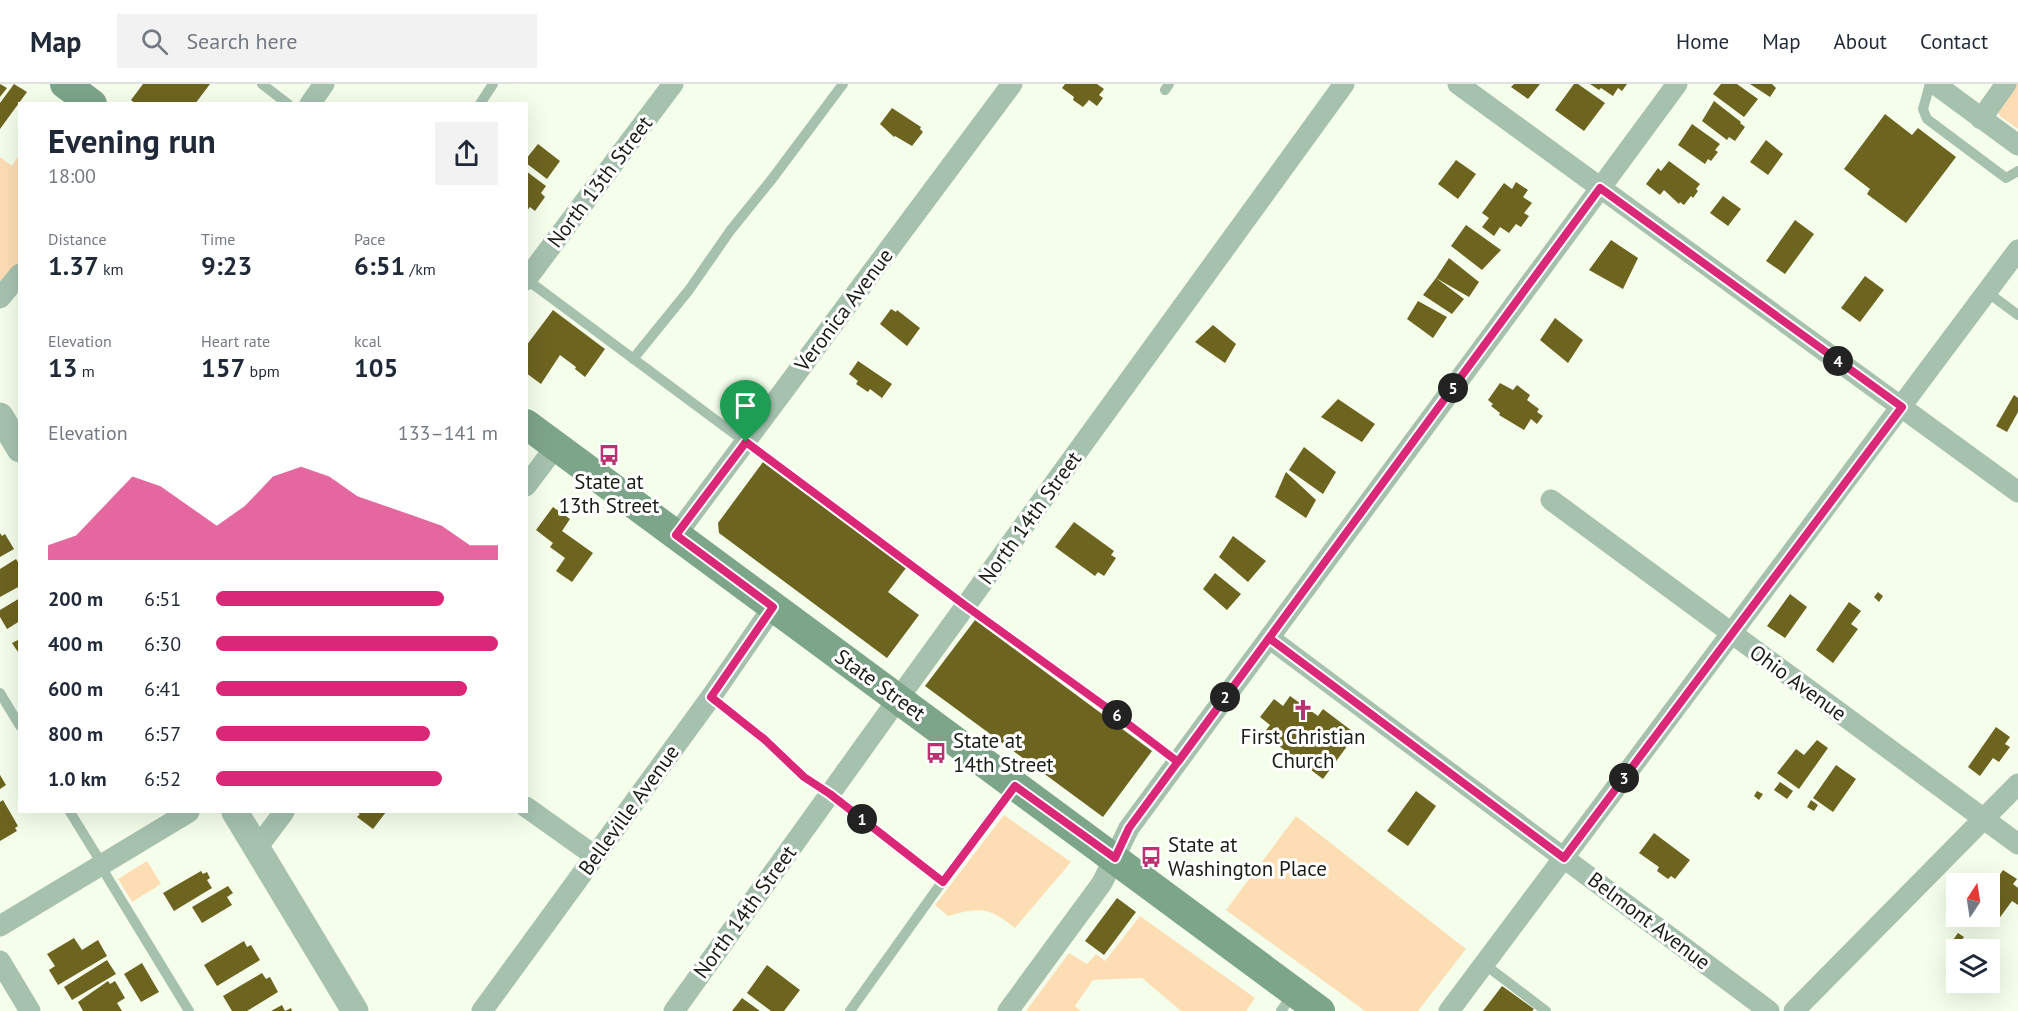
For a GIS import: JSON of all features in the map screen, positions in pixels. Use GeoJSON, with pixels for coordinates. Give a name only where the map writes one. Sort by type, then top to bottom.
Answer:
{"type":"FeatureCollection","features":[{"type":"Feature","properties":{"kind":"main road"},"geometry":{"type":"LineString","coordinates":[[65,84],[89,102]]}},
{"type":"Feature","properties":{"kind":"main road","name":"State Street"},"geometry":{"type":"LineString","coordinates":[[528,425],[1115,858],[1288,1002],[1320,1011]]}},
{"type":"Feature","properties":{"kind":"street"},"geometry":{"type":"LineString","coordinates":[[311,102],[324,84]]}},
{"type":"Feature","properties":{"kind":"street","name":"North 13th Street"},"geometry":{"type":"LineString","coordinates":[[528,278],[673,84]]}},
{"type":"Feature","properties":{"kind":"street","name":"Veronica Avenue"},"geometry":{"type":"LineString","coordinates":[[676,535],[1012,84]]}},
{"type":"Feature","properties":{"kind":"street","name":"North 14th Street"},"geometry":{"type":"LineString","coordinates":[[674,1011],[1344,84]]}},
{"type":"Feature","properties":{"kind":"street"},"geometry":{"type":"LineString","coordinates":[[1458,84],[2018,492]]}},
{"type":"Feature","properties":{"kind":"street"},"geometry":{"type":"LineString","coordinates":[[1008,1011],[1102,883],[1129,828],[1677,84]]}},
{"type":"Feature","properties":{"kind":"street"},"geometry":{"type":"LineString","coordinates":[[1932,84],[2018,145]]}},
{"type":"Feature","properties":{"kind":"street"},"geometry":{"type":"LineString","coordinates":[[1981,119],[2006,84]]}},
{"type":"Feature","properties":{"kind":"street"},"geometry":{"type":"LineString","coordinates":[[1449,1011],[2018,250]]}},
{"type":"Feature","properties":{"kind":"street"},"geometry":{"type":"LineString","coordinates":[[0,298],[18,276]]}},
{"type":"Feature","properties":{"kind":"street"},"geometry":{"type":"LineString","coordinates":[[0,416],[18,446]]}},
{"type":"Feature","properties":{"kind":"street"},"geometry":{"type":"LineString","coordinates":[[528,483],[556,446]]}},
{"type":"Feature","properties":{"kind":"street","name":"Ohio Avenue"},"geometry":{"type":"LineString","coordinates":[[1551,500],[2018,844]]}},
{"type":"Feature","properties":{"kind":"street","name":"Belleville Avenue"},"geometry":{"type":"LineString","coordinates":[[482,1011],[711,697],[773,607]]}},
{"type":"Feature","properties":{"kind":"street","name":"Belmont Avenue"},"geometry":{"type":"LineString","coordinates":[[1269,638],[1769,1011]]}},
{"type":"Feature","properties":{"kind":"street"},"geometry":{"type":"LineString","coordinates":[[1794,1011],[2018,784]]}},
{"type":"Feature","properties":{"kind":"street"},"geometry":{"type":"LineString","coordinates":[[528,808],[596,856]]}},
{"type":"Feature","properties":{"kind":"street"},"geometry":{"type":"LineString","coordinates":[[0,926],[187,813]]}},
{"type":"Feature","properties":{"kind":"street"},"geometry":{"type":"LineString","coordinates":[[236,813],[355,1011]]}},
{"type":"Feature","properties":{"kind":"street"},"geometry":{"type":"LineString","coordinates":[[257,848],[283,813]]}},
{"type":"Feature","properties":{"kind":"street"},"geometry":{"type":"LineString","coordinates":[[0,961],[30,1011]]}},
{"type":"Feature","properties":{"kind":"lane"},"geometry":{"type":"LineString","coordinates":[[262,84],[285,102]]}},
{"type":"Feature","properties":{"kind":"lane"},"geometry":{"type":"LineString","coordinates":[[481,102],[493,84]]}},
{"type":"Feature","properties":{"kind":"lane"},"geometry":{"type":"LineString","coordinates":[[633,358],[689,290],[730,231],[843,84]]}},
{"type":"Feature","properties":{"kind":"lane"},"geometry":{"type":"LineString","coordinates":[[1932,84],[1923,109],[1927,119],[2006,178],[2018,171]]}},
{"type":"Feature","properties":{"kind":"lane"},"geometry":{"type":"LineString","coordinates":[[528,280],[1178,762]]}},
{"type":"Feature","properties":{"kind":"lane"},"geometry":{"type":"LineString","coordinates":[[1987,292],[2018,315]]}},
{"type":"Feature","properties":{"kind":"lane"},"geometry":{"type":"LineString","coordinates":[[0,693],[18,723]]}},
{"type":"Feature","properties":{"kind":"lane"},"geometry":{"type":"LineString","coordinates":[[711,697],[764,739],[804,777],[830,794],[943,882]]}},
{"type":"Feature","properties":{"kind":"lane"},"geometry":{"type":"LineString","coordinates":[[850,1011],[1015,786]]}},
{"type":"Feature","properties":{"kind":"lane"},"geometry":{"type":"LineString","coordinates":[[71,813],[189,1011]]}},
{"type":"Feature","properties":{"kind":"lane"},"geometry":{"type":"LineString","coordinates":[[1485,964],[1546,1011]]}},
{"type":"Feature","properties":{"kind":"shaded area"},"geometry":{"type":"Polygon","coordinates":[[[2014,84],[2018,84],[2018,129],[2001,117],[1997,111],[2014,84]]]}},
{"type":"Feature","properties":{"kind":"shaded area"},"geometry":{"type":"Polygon","coordinates":[[[0,157],[12,166],[18,157],[18,264],[0,289],[0,157]]]}},
{"type":"Feature","properties":{"kind":"shaded area"},"geometry":{"type":"Polygon","coordinates":[[[1004,815],[1071,862],[1015,928],[998,916],[984,911],[969,911],[948,916],[935,905],[1004,815]]]}},
{"type":"Feature","properties":{"kind":"shaded area"},"geometry":{"type":"Polygon","coordinates":[[[1296,816],[1466,949],[1418,1011],[1365,1011],[1226,910],[1296,816]]]}},
{"type":"Feature","properties":{"kind":"shaded area"},"geometry":{"type":"Polygon","coordinates":[[[147,861],[161,884],[132,902],[118,879],[147,861]]]}},
{"type":"Feature","properties":{"kind":"shaded area"},"geometry":{"type":"Polygon","coordinates":[[[1140,916],[1255,998],[1246,1011],[1181,1011],[1142,978],[1093,980],[1075,1006],[1081,1011],[1026,1011],[1069,953],[1087,964],[1096,954],[1105,961],[1140,916]]]}},
{"type":"Feature","properties":{"kind":"building"},"geometry":{"type":"Polygon","coordinates":[[[0,84],[7,88],[0,97],[0,84]]]}},
{"type":"Feature","properties":{"kind":"building"},"geometry":{"type":"Polygon","coordinates":[[[14,84],[27,92],[0,129],[0,103],[14,84]]]}},
{"type":"Feature","properties":{"kind":"building"},"geometry":{"type":"Polygon","coordinates":[[[143,84],[210,84],[196,102],[134,102],[131,100],[143,84]]]}},
{"type":"Feature","properties":{"kind":"building"},"geometry":{"type":"Polygon","coordinates":[[[1065,84],[1097,84],[1104,89],[1099,95],[1103,98],[1097,106],[1089,100],[1083,107],[1062,88],[1065,84]]]}},
{"type":"Feature","properties":{"kind":"building"},"geometry":{"type":"Polygon","coordinates":[[[1514,84],[1540,84],[1528,99],[1511,87],[1514,84]]]}},
{"type":"Feature","properties":{"kind":"building"},"geometry":{"type":"Polygon","coordinates":[[[1574,84],[1578,84],[1605,103],[1584,131],[1555,110],[1574,84]]]}},
{"type":"Feature","properties":{"kind":"building"},"geometry":{"type":"Polygon","coordinates":[[[1590,84],[1627,84],[1622,91],[1618,88],[1613,96],[1590,84]]]}},
{"type":"Feature","properties":{"kind":"building"},"geometry":{"type":"Polygon","coordinates":[[[1721,84],[1737,84],[1758,99],[1744,117],[1713,94],[1721,84]]]}},
{"type":"Feature","properties":{"kind":"building"},"geometry":{"type":"Polygon","coordinates":[[[1750,84],[1772,84],[1776,88],[1770,97],[1750,84]]]}},
{"type":"Feature","properties":{"kind":"building"},"geometry":{"type":"Polygon","coordinates":[[[1714,101],[1745,127],[1735,141],[1729,137],[1727,140],[1702,121],[1714,101]]]}},
{"type":"Feature","properties":{"kind":"building"},"geometry":{"type":"Polygon","coordinates":[[[892,108],[921,127],[923,132],[912,146],[894,137],[880,124],[892,108]]]}},
{"type":"Feature","properties":{"kind":"building"},"geometry":{"type":"Polygon","coordinates":[[[1885,114],[1912,135],[1918,128],[1956,157],[1906,223],[1867,194],[1870,189],[1844,169],[1885,114]]]}},
{"type":"Feature","properties":{"kind":"building"},"geometry":{"type":"Polygon","coordinates":[[[1692,124],[1720,144],[1715,150],[1718,152],[1711,161],[1708,159],[1705,164],[1678,145],[1692,124]]]}},
{"type":"Feature","properties":{"kind":"building"},"geometry":{"type":"Polygon","coordinates":[[[1766,140],[1783,154],[1768,175],[1750,162],[1766,140]]]}},
{"type":"Feature","properties":{"kind":"building"},"geometry":{"type":"Polygon","coordinates":[[[538,144],[560,161],[547,179],[528,165],[528,156],[538,144]]]}},
{"type":"Feature","properties":{"kind":"building"},"geometry":{"type":"Polygon","coordinates":[[[1456,160],[1476,174],[1458,199],[1438,184],[1456,160]]]}},
{"type":"Feature","properties":{"kind":"building"},"geometry":{"type":"Polygon","coordinates":[[[1669,161],[1700,184],[1693,198],[1691,196],[1684,205],[1680,202],[1679,204],[1664,190],[1660,195],[1646,184],[1658,168],[1661,171],[1669,161]]]}},
{"type":"Feature","properties":{"kind":"building"},"geometry":{"type":"Polygon","coordinates":[[[528,172],[546,186],[541,193],[545,197],[535,211],[530,207],[528,210],[528,172]]]}},
{"type":"Feature","properties":{"kind":"building"},"geometry":{"type":"Polygon","coordinates":[[[1516,182],[1528,190],[1523,197],[1532,203],[1524,213],[1529,216],[1521,227],[1516,224],[1509,233],[1500,227],[1494,236],[1482,227],[1489,218],[1482,213],[1504,183],[1512,189],[1516,182]]]}},
{"type":"Feature","properties":{"kind":"building"},"geometry":{"type":"Polygon","coordinates":[[[1723,196],[1741,209],[1728,226],[1710,213],[1723,196]]]}},
{"type":"Feature","properties":{"kind":"building"},"geometry":{"type":"Polygon","coordinates":[[[1795,220],[1814,234],[1785,274],[1766,261],[1795,220]]]}},
{"type":"Feature","properties":{"kind":"building"},"geometry":{"type":"Polygon","coordinates":[[[1466,225],[1501,250],[1482,270],[1451,246],[1466,225]]]}},
{"type":"Feature","properties":{"kind":"building"},"geometry":{"type":"Polygon","coordinates":[[[1611,240],[1638,258],[1623,289],[1589,270],[1611,240]]]}},
{"type":"Feature","properties":{"kind":"building"},"geometry":{"type":"Polygon","coordinates":[[[1449,258],[1479,282],[1469,297],[1436,278],[1449,258]]]}},
{"type":"Feature","properties":{"kind":"building"},"geometry":{"type":"Polygon","coordinates":[[[1865,276],[1884,290],[1860,322],[1841,308],[1865,276]]]}},
{"type":"Feature","properties":{"kind":"building"},"geometry":{"type":"Polygon","coordinates":[[[1436,278],[1464,299],[1452,314],[1423,295],[1436,278]]]}},
{"type":"Feature","properties":{"kind":"building"},"geometry":{"type":"Polygon","coordinates":[[[1418,301],[1447,317],[1433,338],[1407,319],[1418,301]]]}},
{"type":"Feature","properties":{"kind":"building"},"geometry":{"type":"Polygon","coordinates":[[[891,309],[896,312],[897,310],[920,328],[907,346],[880,324],[891,309]]]}},
{"type":"Feature","properties":{"kind":"building"},"geometry":{"type":"Polygon","coordinates":[[[553,310],[605,349],[585,377],[560,355],[541,384],[528,374],[528,343],[553,310]]]}},
{"type":"Feature","properties":{"kind":"building"},"geometry":{"type":"Polygon","coordinates":[[[1555,318],[1583,340],[1568,363],[1540,340],[1555,318]]]}},
{"type":"Feature","properties":{"kind":"building"},"geometry":{"type":"Polygon","coordinates":[[[1213,325],[1236,344],[1225,363],[1195,342],[1213,325]]]}},
{"type":"Feature","properties":{"kind":"building"},"geometry":{"type":"Polygon","coordinates":[[[858,361],[892,384],[882,398],[870,389],[868,392],[856,384],[858,381],[849,374],[858,361]]]}},
{"type":"Feature","properties":{"kind":"building"},"geometry":{"type":"Polygon","coordinates":[[[1500,383],[1513,390],[1517,385],[1530,395],[1527,400],[1539,409],[1537,412],[1543,416],[1537,424],[1531,419],[1524,430],[1499,415],[1500,413],[1491,406],[1493,404],[1488,400],[1500,383]]]}},
{"type":"Feature","properties":{"kind":"building"},"geometry":{"type":"Polygon","coordinates":[[[2014,395],[2018,398],[2018,412],[2007,432],[1996,426],[2014,395]]]}},
{"type":"Feature","properties":{"kind":"building"},"geometry":{"type":"Polygon","coordinates":[[[1338,399],[1375,424],[1362,442],[1321,417],[1338,399]]]}},
{"type":"Feature","properties":{"kind":"building"},"geometry":{"type":"Polygon","coordinates":[[[1304,447],[1336,472],[1323,494],[1289,470],[1304,447]]]}},
{"type":"Feature","properties":{"kind":"building"},"geometry":{"type":"Polygon","coordinates":[[[763,462],[906,568],[888,592],[919,615],[887,658],[719,533],[718,523],[763,462]]]}},
{"type":"Feature","properties":{"kind":"building"},"geometry":{"type":"Polygon","coordinates":[[[1286,472],[1316,500],[1306,518],[1275,497],[1286,472]]]}},
{"type":"Feature","properties":{"kind":"building"},"geometry":{"type":"Polygon","coordinates":[[[553,507],[570,519],[562,531],[593,553],[572,582],[556,571],[565,558],[550,547],[553,543],[536,530],[553,507]]]}},
{"type":"Feature","properties":{"kind":"building"},"geometry":{"type":"Polygon","coordinates":[[[1074,522],[1114,551],[1111,555],[1116,558],[1104,576],[1098,572],[1095,576],[1055,547],[1074,522]]]}},
{"type":"Feature","properties":{"kind":"building"},"geometry":{"type":"Polygon","coordinates":[[[0,533],[2,536],[5,534],[14,549],[0,557],[0,533]]]}},
{"type":"Feature","properties":{"kind":"building"},"geometry":{"type":"Polygon","coordinates":[[[1233,536],[1266,561],[1248,582],[1219,557],[1233,536]]]}},
{"type":"Feature","properties":{"kind":"building"},"geometry":{"type":"Polygon","coordinates":[[[16,559],[18,562],[18,587],[0,597],[0,569],[16,559]]]}},
{"type":"Feature","properties":{"kind":"building"},"geometry":{"type":"Polygon","coordinates":[[[1215,573],[1241,594],[1227,610],[1203,589],[1215,573]]]}},
{"type":"Feature","properties":{"kind":"building"},"geometry":{"type":"Polygon","coordinates":[[[1878,592],[1883,596],[1879,602],[1874,597],[1878,592]]]}},
{"type":"Feature","properties":{"kind":"building"},"geometry":{"type":"Polygon","coordinates":[[[1790,594],[1807,607],[1785,638],[1767,626],[1790,594]]]}},
{"type":"Feature","properties":{"kind":"building"},"geometry":{"type":"Polygon","coordinates":[[[18,599],[18,622],[7,629],[0,617],[0,610],[18,599]]]}},
{"type":"Feature","properties":{"kind":"building"},"geometry":{"type":"Polygon","coordinates":[[[1849,602],[1861,611],[1851,624],[1858,629],[1833,663],[1816,650],[1849,602]]]}},
{"type":"Feature","properties":{"kind":"building"},"geometry":{"type":"Polygon","coordinates":[[[975,620],[1152,751],[1103,817],[925,686],[975,620]]]}},
{"type":"Feature","properties":{"kind":"building"},"geometry":{"type":"Polygon","coordinates":[[[18,640],[18,652],[12,643],[18,640]]]}},
{"type":"Feature","properties":{"kind":"building"},"geometry":{"type":"Polygon","coordinates":[[[1290,696],[1318,716],[1323,709],[1356,734],[1323,779],[1263,734],[1270,725],[1260,717],[1274,699],[1283,706],[1290,696]]]}},
{"type":"Feature","properties":{"kind":"building"},"geometry":{"type":"Polygon","coordinates":[[[1996,727],[2010,737],[2005,744],[2010,747],[1999,762],[1993,758],[1980,776],[1968,767],[1996,727]]]}},
{"type":"Feature","properties":{"kind":"building"},"geometry":{"type":"Polygon","coordinates":[[[1817,740],[1828,748],[1799,789],[1777,773],[1796,749],[1804,755],[1817,740]]]}},
{"type":"Feature","properties":{"kind":"building"},"geometry":{"type":"Polygon","coordinates":[[[1836,765],[1856,779],[1833,812],[1813,798],[1836,765]]]}},
{"type":"Feature","properties":{"kind":"building"},"geometry":{"type":"Polygon","coordinates":[[[0,775],[6,785],[0,789],[0,775]]]}},
{"type":"Feature","properties":{"kind":"building"},"geometry":{"type":"Polygon","coordinates":[[[1780,782],[1793,791],[1787,799],[1774,790],[1780,782]]]}},
{"type":"Feature","properties":{"kind":"building"},"geometry":{"type":"Polygon","coordinates":[[[1416,791],[1436,806],[1408,846],[1387,831],[1416,791]]]}},
{"type":"Feature","properties":{"kind":"building"},"geometry":{"type":"Polygon","coordinates":[[[1757,791],[1763,794],[1759,800],[1754,796],[1757,791]]]}},
{"type":"Feature","properties":{"kind":"building"},"geometry":{"type":"Polygon","coordinates":[[[3,800],[18,826],[15,828],[17,831],[0,841],[0,802],[3,800]]]}},
{"type":"Feature","properties":{"kind":"building"},"geometry":{"type":"Polygon","coordinates":[[[1811,800],[1818,805],[1814,811],[1807,807],[1811,800]]]}},
{"type":"Feature","properties":{"kind":"building"},"geometry":{"type":"Polygon","coordinates":[[[358,813],[385,813],[373,829],[357,817],[360,814],[358,813]]]}},
{"type":"Feature","properties":{"kind":"building"},"geometry":{"type":"Polygon","coordinates":[[[1654,833],[1690,860],[1675,879],[1671,876],[1668,879],[1657,871],[1659,867],[1639,853],[1654,833]]]}},
{"type":"Feature","properties":{"kind":"building"},"geometry":{"type":"Polygon","coordinates":[[[2003,870],[2017,879],[2013,884],[2018,888],[2018,905],[2012,901],[2000,917],[2000,874],[2003,870]]]}},
{"type":"Feature","properties":{"kind":"building"},"geometry":{"type":"Polygon","coordinates":[[[201,871],[203,874],[207,872],[210,878],[207,880],[212,888],[174,911],[163,893],[201,871]]]}},
{"type":"Feature","properties":{"kind":"building"},"geometry":{"type":"Polygon","coordinates":[[[228,886],[233,893],[227,897],[232,905],[202,923],[192,907],[228,886]]]}},
{"type":"Feature","properties":{"kind":"building"},"geometry":{"type":"Polygon","coordinates":[[[1117,898],[1136,912],[1104,955],[1085,941],[1117,898]]]}},
{"type":"Feature","properties":{"kind":"building"},"geometry":{"type":"Polygon","coordinates":[[[1958,933],[1964,937],[1962,939],[1954,939],[1958,933]]]}},
{"type":"Feature","properties":{"kind":"building"},"geometry":{"type":"Polygon","coordinates":[[[74,938],[82,950],[98,940],[107,956],[58,985],[49,970],[55,966],[47,954],[74,938]]]}},
{"type":"Feature","properties":{"kind":"building"},"geometry":{"type":"Polygon","coordinates":[[[244,941],[247,947],[251,945],[260,960],[217,986],[204,965],[244,941]]]}},
{"type":"Feature","properties":{"kind":"building"},"geometry":{"type":"Polygon","coordinates":[[[107,960],[116,974],[72,1000],[64,987],[107,960]]]}},
{"type":"Feature","properties":{"kind":"building"},"geometry":{"type":"Polygon","coordinates":[[[142,963],[159,992],[141,1002],[124,974],[142,963]]]}},
{"type":"Feature","properties":{"kind":"building"},"geometry":{"type":"Polygon","coordinates":[[[767,965],[800,990],[784,1011],[771,1011],[747,993],[767,965]]]}},
{"type":"Feature","properties":{"kind":"building"},"geometry":{"type":"Polygon","coordinates":[[[262,973],[266,979],[270,977],[278,992],[247,1011],[232,1011],[223,996],[262,973]]]}},
{"type":"Feature","properties":{"kind":"building"},"geometry":{"type":"Polygon","coordinates":[[[108,981],[110,984],[115,981],[125,998],[117,1003],[122,1011],[83,1011],[78,1002],[108,981]]]}},
{"type":"Feature","properties":{"kind":"building"},"geometry":{"type":"Polygon","coordinates":[[[1502,986],[1534,1009],[1532,1011],[1483,1011],[1502,986]]]}},
{"type":"Feature","properties":{"kind":"building"},"geometry":{"type":"Polygon","coordinates":[[[742,998],[760,1011],[732,1011],[742,998]]]}},
{"type":"Feature","properties":{"kind":"building"},"geometry":{"type":"Polygon","coordinates":[[[282,1005],[285,1011],[271,1011],[282,1005]]]}},
{"type":"Feature","properties":{"kind":"place","name":"State at 13th Street"},"geometry":{"type":"Point","coordinates":[609,455]}},
{"type":"Feature","properties":{"kind":"place","name":"First Christian Church"},"geometry":{"type":"Point","coordinates":[1303,710]}},
{"type":"Feature","properties":{"kind":"place","name":"State at 14th Street"},"geometry":{"type":"Point","coordinates":[936,753]}},
{"type":"Feature","properties":{"kind":"place","name":"State at Washington Place"},"geometry":{"type":"Point","coordinates":[1151,857]}},
{"type":"Feature","properties":{"kind":"route"},"geometry":{"type":"LineString","coordinates":[[746,442],[676,535],[773,607],[711,697],[775,748],[804,777],[830,794],[943,882],[1015,786],[1115,858],[1129,828],[1178,762],[1269,638],[1564,858],[1902,407],[1600,188],[1223,700],[1178,762],[746,442]]}}]}
